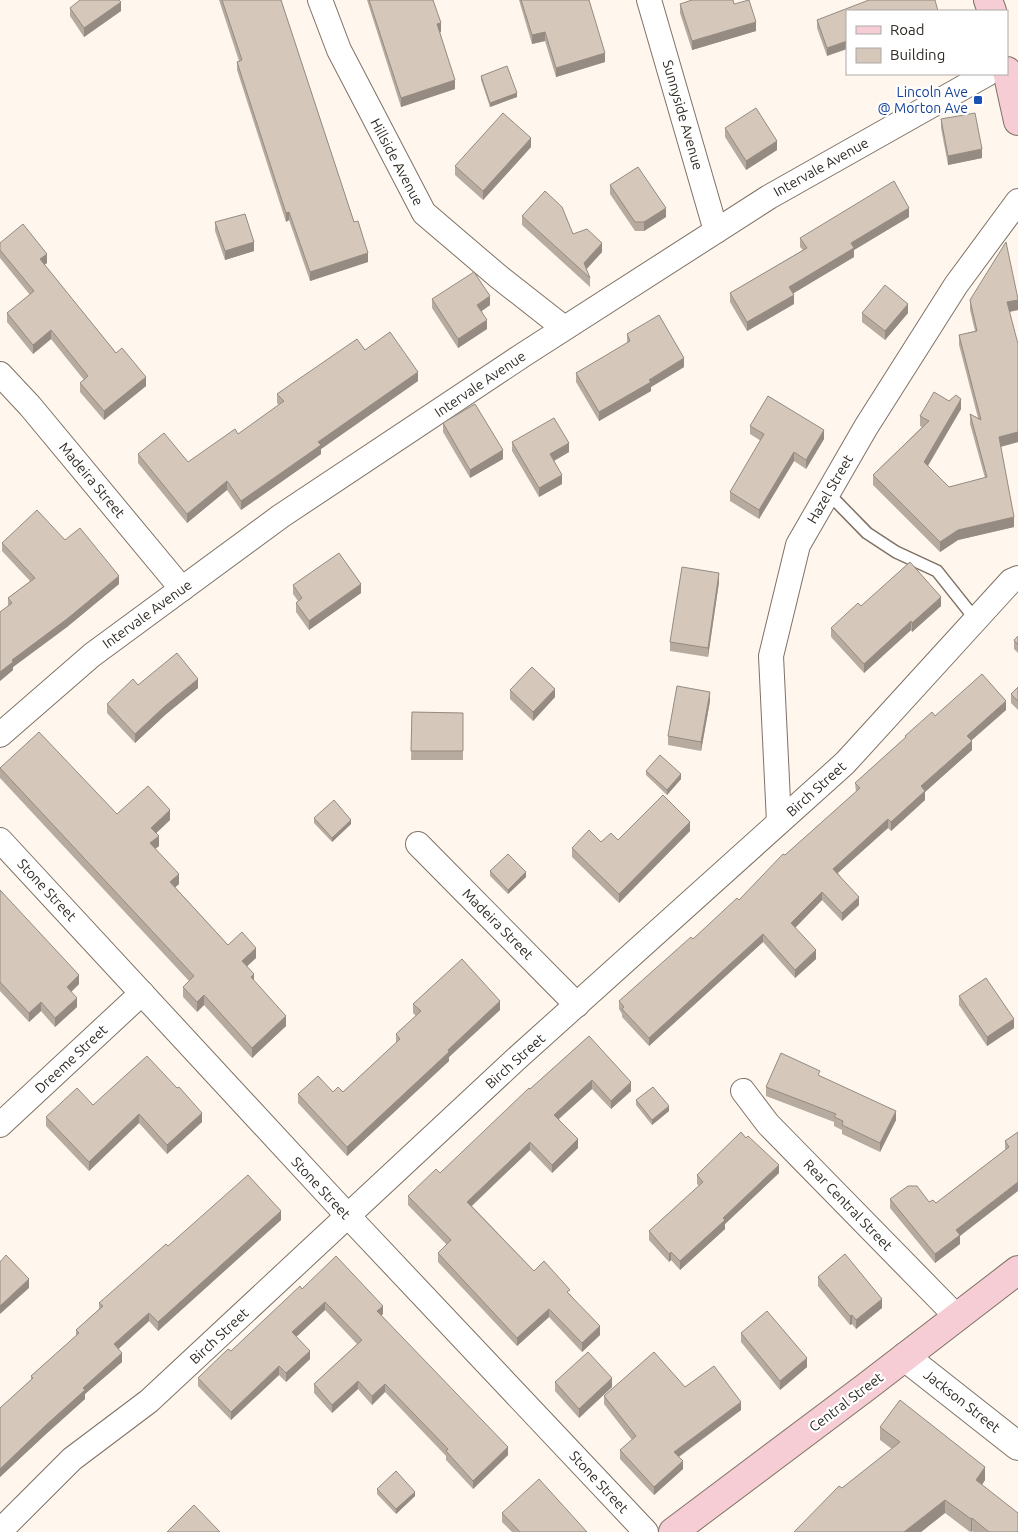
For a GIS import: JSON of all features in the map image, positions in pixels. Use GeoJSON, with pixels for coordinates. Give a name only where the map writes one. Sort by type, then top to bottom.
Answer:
{"type":"FeatureCollection","features":[{"type":"Feature","properties":{"kind":"main road"},"geometry":{"type":"LineString","coordinates":[[1008,75],[1018,121]]}},
{"type":"Feature","properties":{"kind":"main road","name":"Central Street"},"geometry":{"type":"LineString","coordinates":[[673,1532],[1018,1270]]}},
{"type":"Feature","properties":{"kind":"street","name":"Hillside Avenue"},"geometry":{"type":"LineString","coordinates":[[320,0],[339,50],[424,213],[499,277],[564,328]]}},
{"type":"Feature","properties":{"kind":"street","name":"Sunnyside Avenue"},"geometry":{"type":"LineString","coordinates":[[649,0],[716,231]]}},
{"type":"Feature","properties":{"kind":"street","name":"Intervale Avenue"},"geometry":{"type":"LineString","coordinates":[[0,735],[92,654],[281,516],[564,328],[769,197],[985,75]]}},
{"type":"Feature","properties":{"kind":"street","name":"Hazel Street"},"geometry":{"type":"LineString","coordinates":[[779,822],[771,656],[798,545],[866,427],[956,285],[1018,201]]}},
{"type":"Feature","properties":{"kind":"street","name":"Madeira Street"},"geometry":{"type":"LineString","coordinates":[[0,374],[30,406],[182,588]]}},
{"type":"Feature","properties":{"kind":"street","name":"Birch Street"},"geometry":{"type":"LineString","coordinates":[[0,1531],[72,1459],[149,1401],[577,1005],[845,763],[1011,581],[1018,578]]}},
{"type":"Feature","properties":{"kind":"street","name":"Stone Street"},"geometry":{"type":"LineString","coordinates":[[0,840],[348,1216],[646,1532]]}},
{"type":"Feature","properties":{"kind":"street","name":"Madeira Street"},"geometry":{"type":"LineString","coordinates":[[418,844],[577,1005]]}},
{"type":"Feature","properties":{"kind":"street","name":"Dreeme Street"},"geometry":{"type":"LineString","coordinates":[[0,1125],[142,993]]}},
{"type":"Feature","properties":{"kind":"street","name":"Rear Central Street"},"geometry":{"type":"LineString","coordinates":[[743,1091],[768,1124],[957,1317]]}},
{"type":"Feature","properties":{"kind":"street","name":"Jackson Street"},"geometry":{"type":"LineString","coordinates":[[905,1357],[1018,1446]]}},
{"type":"Feature","properties":{"kind":"lane"},"geometry":{"type":"LineString","coordinates":[[828,493],[867,533],[896,552],[937,571],[976,620]]}},
{"type":"Feature","properties":{"kind":"building"},"geometry":{"type":"Polygon","coordinates":[[[80,0],[119,0],[121,2],[84,28],[70,8],[80,0]]]}},
{"type":"Feature","properties":{"kind":"building"},"geometry":{"type":"Polygon","coordinates":[[[222,0],[281,0],[354,222],[358,221],[368,253],[310,272],[289,212],[286,213],[237,62],[242,60],[222,0]]]}},
{"type":"Feature","properties":{"kind":"building"},"geometry":{"type":"Polygon","coordinates":[[[369,0],[433,0],[441,23],[437,24],[455,80],[401,98],[369,0]]]}},
{"type":"Feature","properties":{"kind":"building"},"geometry":{"type":"Polygon","coordinates":[[[521,0],[589,0],[605,53],[556,68],[545,32],[532,35],[521,0]]]}},
{"type":"Feature","properties":{"kind":"building"},"geometry":{"type":"Polygon","coordinates":[[[692,0],[733,0],[734,4],[749,0],[756,22],[692,41],[680,4],[692,0]]]}},
{"type":"Feature","properties":{"kind":"building"},"geometry":{"type":"Polygon","coordinates":[[[869,0],[935,0],[938,10],[846,10],[846,41],[827,48],[817,20],[869,0]]]}},
{"type":"Feature","properties":{"kind":"building"},"geometry":{"type":"Polygon","coordinates":[[[507,66],[517,93],[490,103],[481,76],[507,66]]]}},
{"type":"Feature","properties":{"kind":"building"},"geometry":{"type":"Polygon","coordinates":[[[756,108],[777,141],[746,161],[725,128],[756,108]]]}},
{"type":"Feature","properties":{"kind":"building"},"geometry":{"type":"Polygon","coordinates":[[[503,113],[531,138],[483,191],[455,166],[503,113]]]}},
{"type":"Feature","properties":{"kind":"building"},"geometry":{"type":"Polygon","coordinates":[[[975,113],[982,149],[948,156],[941,119],[975,113]]]}},
{"type":"Feature","properties":{"kind":"building"},"geometry":{"type":"Polygon","coordinates":[[[638,167],[666,208],[644,222],[635,222],[610,185],[638,167]]]}},
{"type":"Feature","properties":{"kind":"building"},"geometry":{"type":"Polygon","coordinates":[[[894,181],[909,208],[851,243],[854,248],[789,287],[794,295],[747,322],[730,293],[807,248],[800,238],[894,181]]]}},
{"type":"Feature","properties":{"kind":"building"},"geometry":{"type":"Polygon","coordinates":[[[545,191],[562,207],[573,234],[587,229],[602,243],[584,263],[590,278],[522,216],[545,191]]]}},
{"type":"Feature","properties":{"kind":"building"},"geometry":{"type":"Polygon","coordinates":[[[245,214],[254,242],[225,251],[215,222],[245,214]]]}},
{"type":"Feature","properties":{"kind":"building"},"geometry":{"type":"Polygon","coordinates":[[[23,224],[47,254],[40,259],[116,353],[122,348],[146,377],[104,411],[80,383],[88,376],[51,330],[33,345],[7,313],[34,291],[0,250],[0,243],[23,224]]]}},
{"type":"Feature","properties":{"kind":"building"},"geometry":{"type":"Polygon","coordinates":[[[1006,242],[1018,299],[1007,302],[1018,344],[1018,432],[999,437],[1014,517],[958,530],[940,542],[873,475],[929,421],[920,416],[934,392],[949,401],[956,395],[961,399],[924,462],[949,487],[987,477],[970,414],[981,420],[959,335],[977,331],[970,300],[1006,242]]]}},
{"type":"Feature","properties":{"kind":"building"},"geometry":{"type":"Polygon","coordinates":[[[474,272],[490,296],[477,305],[487,320],[458,339],[432,299],[474,272]]]}},
{"type":"Feature","properties":{"kind":"building"},"geometry":{"type":"Polygon","coordinates":[[[885,285],[908,304],[885,331],[862,313],[885,285]]]}},
{"type":"Feature","properties":{"kind":"building"},"geometry":{"type":"Polygon","coordinates":[[[659,315],[684,358],[649,380],[651,382],[599,412],[576,373],[630,341],[627,334],[659,315]]]}},
{"type":"Feature","properties":{"kind":"building"},"geometry":{"type":"Polygon","coordinates":[[[390,332],[418,372],[318,442],[321,445],[241,501],[227,481],[187,514],[138,454],[164,433],[188,462],[235,429],[238,434],[284,401],[277,394],[357,339],[365,350],[390,332]]]}},
{"type":"Feature","properties":{"kind":"building"},"geometry":{"type":"Polygon","coordinates":[[[768,396],[824,430],[806,460],[794,452],[759,510],[730,492],[764,434],[750,426],[768,396]]]}},
{"type":"Feature","properties":{"kind":"building"},"geometry":{"type":"Polygon","coordinates":[[[475,404],[503,450],[470,470],[443,423],[475,404]]]}},
{"type":"Feature","properties":{"kind":"building"},"geometry":{"type":"Polygon","coordinates":[[[554,418],[569,443],[550,454],[562,475],[539,488],[512,442],[554,418]]]}},
{"type":"Feature","properties":{"kind":"building"},"geometry":{"type":"Polygon","coordinates":[[[37,510],[65,540],[80,528],[119,576],[67,619],[12,660],[13,662],[0,672],[0,612],[12,603],[8,598],[35,578],[2,543],[37,510]]]}},
{"type":"Feature","properties":{"kind":"building"},"geometry":{"type":"Polygon","coordinates":[[[339,553],[361,584],[309,621],[296,603],[302,598],[293,585],[339,553]]]}},
{"type":"Feature","properties":{"kind":"building"},"geometry":{"type":"Polygon","coordinates":[[[910,562],[941,597],[912,623],[911,621],[864,664],[831,628],[858,603],[861,606],[910,562]]]}},
{"type":"Feature","properties":{"kind":"building"},"geometry":{"type":"Polygon","coordinates":[[[682,567],[719,573],[708,648],[670,642],[682,567]]]}},
{"type":"Feature","properties":{"kind":"building"},"geometry":{"type":"Polygon","coordinates":[[[1018,636],[1018,645],[1014,640],[1018,636]]]}},
{"type":"Feature","properties":{"kind":"building"},"geometry":{"type":"Polygon","coordinates":[[[177,653],[198,679],[135,734],[107,704],[133,679],[138,685],[177,653]]]}},
{"type":"Feature","properties":{"kind":"building"},"geometry":{"type":"Polygon","coordinates":[[[532,667],[555,689],[533,712],[510,690],[532,667]]]}},
{"type":"Feature","properties":{"kind":"building"},"geometry":{"type":"Polygon","coordinates":[[[982,674],[1006,701],[967,736],[972,741],[921,786],[925,791],[891,822],[888,819],[833,869],[859,897],[842,913],[822,892],[791,923],[816,950],[795,970],[763,934],[649,1038],[622,1009],[624,1007],[619,1001],[691,937],[693,939],[737,898],[739,900],[783,854],[785,855],[860,788],[855,783],[905,736],[932,712],[935,716],[982,674]]]}},
{"type":"Feature","properties":{"kind":"building"},"geometry":{"type":"Polygon","coordinates":[[[677,686],[710,692],[701,742],[668,736],[677,686]]]}},
{"type":"Feature","properties":{"kind":"building"},"geometry":{"type":"Polygon","coordinates":[[[1018,687],[1018,701],[1011,694],[1018,687]]]}},
{"type":"Feature","properties":{"kind":"building"},"geometry":{"type":"Polygon","coordinates":[[[412,712],[463,713],[463,751],[411,751],[412,712]]]}},
{"type":"Feature","properties":{"kind":"building"},"geometry":{"type":"Polygon","coordinates":[[[39,732],[117,814],[148,786],[170,810],[151,828],[159,836],[150,843],[179,874],[170,882],[228,945],[242,932],[256,948],[242,961],[254,974],[251,977],[286,1016],[252,1048],[204,995],[197,1002],[183,987],[194,976],[0,768],[39,732]]]}},
{"type":"Feature","properties":{"kind":"building"},"geometry":{"type":"Polygon","coordinates":[[[660,755],[681,774],[667,790],[646,771],[660,755]]]}},
{"type":"Feature","properties":{"kind":"building"},"geometry":{"type":"Polygon","coordinates":[[[663,795],[690,822],[619,894],[572,848],[589,830],[601,842],[611,833],[618,840],[663,795]]]}},
{"type":"Feature","properties":{"kind":"building"},"geometry":{"type":"Polygon","coordinates":[[[334,800],[351,820],[332,838],[314,818],[334,800]]]}},
{"type":"Feature","properties":{"kind":"building"},"geometry":{"type":"Polygon","coordinates":[[[508,854],[526,872],[508,890],[490,871],[508,854]]]}},
{"type":"Feature","properties":{"kind":"building"},"geometry":{"type":"Polygon","coordinates":[[[0,890],[79,975],[67,987],[77,998],[55,1018],[41,1002],[29,1013],[0,982],[0,890]]]}},
{"type":"Feature","properties":{"kind":"building"},"geometry":{"type":"Polygon","coordinates":[[[462,959],[500,1001],[448,1050],[449,1052],[347,1147],[298,1094],[318,1076],[333,1092],[338,1087],[343,1092],[400,1039],[396,1034],[421,1011],[413,1004],[462,959]]]}},
{"type":"Feature","properties":{"kind":"building"},"geometry":{"type":"Polygon","coordinates":[[[986,978],[1014,1019],[987,1037],[959,996],[986,978]]]}},
{"type":"Feature","properties":{"kind":"building"},"geometry":{"type":"Polygon","coordinates":[[[589,1036],[631,1082],[611,1101],[592,1080],[554,1115],[578,1139],[552,1165],[530,1142],[467,1202],[534,1271],[544,1261],[570,1290],[567,1292],[600,1326],[582,1343],[549,1309],[517,1338],[438,1253],[451,1240],[408,1196],[436,1169],[440,1173],[529,1088],[589,1036]]]}},
{"type":"Feature","properties":{"kind":"building"},"geometry":{"type":"Polygon","coordinates":[[[781,1053],[820,1071],[818,1075],[896,1111],[880,1143],[842,1125],[843,1121],[834,1117],[836,1114],[766,1087],[781,1053]]]}},
{"type":"Feature","properties":{"kind":"building"},"geometry":{"type":"Polygon","coordinates":[[[147,1056],[177,1088],[179,1087],[202,1113],[167,1145],[139,1114],[89,1162],[46,1117],[77,1088],[93,1105],[147,1056]]]}},
{"type":"Feature","properties":{"kind":"building"},"geometry":{"type":"Polygon","coordinates":[[[653,1087],[669,1106],[652,1120],[636,1100],[653,1087]]]}},
{"type":"Feature","properties":{"kind":"building"},"geometry":{"type":"Polygon","coordinates":[[[741,1132],[746,1138],[748,1136],[779,1165],[723,1218],[725,1220],[680,1261],[671,1252],[669,1254],[649,1231],[703,1182],[697,1175],[741,1132]]]}},
{"type":"Feature","properties":{"kind":"building"},"geometry":{"type":"Polygon","coordinates":[[[1018,1132],[1018,1182],[956,1230],[960,1235],[935,1254],[890,1199],[908,1186],[917,1186],[929,1202],[933,1200],[936,1203],[1009,1147],[1005,1141],[1018,1132]]]}},
{"type":"Feature","properties":{"kind":"building"},"geometry":{"type":"Polygon","coordinates":[[[248,1175],[281,1211],[158,1322],[149,1313],[114,1344],[122,1353],[83,1388],[85,1390],[0,1469],[0,1408],[33,1378],[31,1376],[79,1333],[76,1330],[103,1306],[99,1303],[166,1244],[168,1246],[248,1175]]]}},
{"type":"Feature","properties":{"kind":"building"},"geometry":{"type":"Polygon","coordinates":[[[845,1254],[882,1299],[856,1320],[852,1315],[850,1316],[818,1277],[845,1254]]]}},
{"type":"Feature","properties":{"kind":"building"},"geometry":{"type":"Polygon","coordinates":[[[6,1255],[29,1279],[0,1306],[0,1262],[6,1255]]]}},
{"type":"Feature","properties":{"kind":"building"},"geometry":{"type":"Polygon","coordinates":[[[336,1256],[383,1306],[377,1311],[508,1447],[473,1481],[446,1451],[448,1449],[385,1384],[372,1396],[358,1381],[332,1405],[314,1384],[362,1340],[325,1302],[292,1332],[310,1351],[286,1373],[279,1366],[231,1412],[198,1378],[228,1349],[231,1351],[300,1286],[302,1289],[336,1256]]]}},
{"type":"Feature","properties":{"kind":"building"},"geometry":{"type":"Polygon","coordinates":[[[767,1311],[807,1358],[780,1381],[741,1333],[767,1311]]]}},
{"type":"Feature","properties":{"kind":"building"},"geometry":{"type":"Polygon","coordinates":[[[588,1352],[612,1378],[579,1409],[555,1382],[588,1352]]]}},
{"type":"Feature","properties":{"kind":"building"},"geometry":{"type":"Polygon","coordinates":[[[654,1352],[685,1387],[714,1366],[741,1402],[674,1452],[683,1461],[654,1487],[620,1450],[636,1436],[604,1396],[654,1352]]]}},
{"type":"Feature","properties":{"kind":"building"},"geometry":{"type":"Polygon","coordinates":[[[900,1400],[985,1467],[976,1480],[1018,1513],[1018,1532],[989,1532],[945,1500],[904,1532],[794,1532],[839,1486],[842,1488],[900,1442],[880,1427],[900,1400]]]}},
{"type":"Feature","properties":{"kind":"building"},"geometry":{"type":"Polygon","coordinates":[[[396,1471],[415,1492],[396,1509],[377,1489],[396,1471]]]}},
{"type":"Feature","properties":{"kind":"building"},"geometry":{"type":"Polygon","coordinates":[[[539,1479],[587,1532],[520,1532],[502,1513],[539,1479]]]}},
{"type":"Feature","properties":{"kind":"building"},"geometry":{"type":"Polygon","coordinates":[[[194,1505],[220,1532],[167,1532],[194,1505]]]}},
{"type":"Feature","properties":{"kind":"place","name":"Lincoln Ave @ Morton Ave"},"geometry":{"type":"Point","coordinates":[978,100]}}]}
